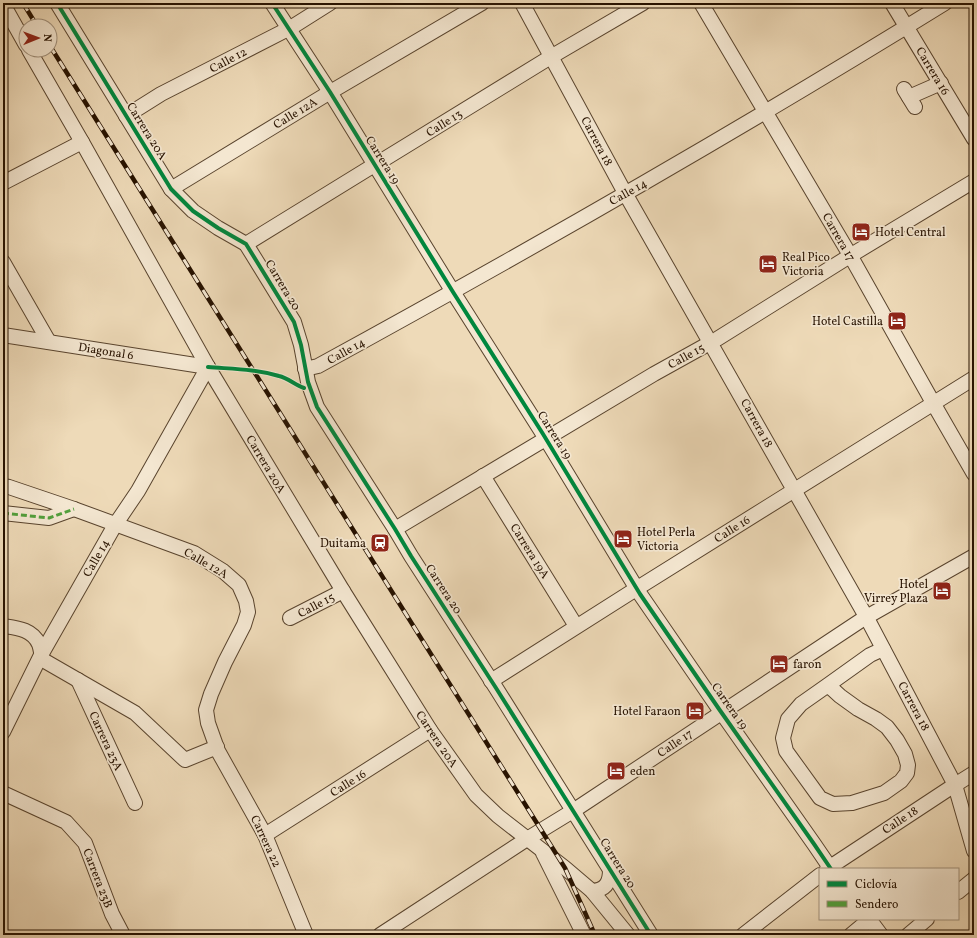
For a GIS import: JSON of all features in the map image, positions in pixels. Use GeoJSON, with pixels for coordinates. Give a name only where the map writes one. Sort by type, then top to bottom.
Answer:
{"type":"FeatureCollection","features":[{"type":"Feature","properties":{"kind":"street","name":"Carrera 20A"},"geometry":{"type":"LineString","coordinates":[[57,3],[171,189],[193,211],[218,228],[246,244]]}},
{"type":"Feature","properties":{"kind":"street","name":"Carrera 19"},"geometry":{"type":"LineString","coordinates":[[272,3],[330,92],[453,292],[546,439],[636,589],[814,844],[826,868]]}},
{"type":"Feature","properties":{"kind":"street","name":"Calle 12"},"geometry":{"type":"LineString","coordinates":[[126,116],[161,94],[289,28],[330,3]]}},
{"type":"Feature","properties":{"kind":"street","name":"Calle 12A"},"geometry":{"type":"LineString","coordinates":[[171,189],[330,92],[482,3]]}},
{"type":"Feature","properties":{"kind":"street","name":"Carrera 18"},"geometry":{"type":"LineString","coordinates":[[522,3],[626,193],[866,617],[955,785],[974,851]]}},
{"type":"Feature","properties":{"kind":"street","name":"Calle 13"},"geometry":{"type":"LineString","coordinates":[[246,244],[552,56],[643,3]]}},
{"type":"Feature","properties":{"kind":"street","name":"Carrera 17"},"geometry":{"type":"LineString","coordinates":[[701,3],[850,256],[974,474]]}},
{"type":"Feature","properties":{"kind":"street","name":"Carrera 16"},"geometry":{"type":"LineString","coordinates":[[892,3],[974,139]]}},
{"type":"Feature","properties":{"kind":"street","name":"Calle 14"},"geometry":{"type":"LineString","coordinates":[[312,368],[453,292],[626,193],[766,112],[945,3]]}},
{"type":"Feature","properties":{"kind":"street"},"geometry":{"type":"LineString","coordinates":[[5,13],[18,33]]}},
{"type":"Feature","properties":{"kind":"street","name":"Carrera 20A"},"geometry":{"type":"LineString","coordinates":[[34,58],[208,367],[343,591],[430,730],[476,795],[498,816],[592,891],[628,935]]}},
{"type":"Feature","properties":{"kind":"street"},"geometry":{"type":"LineString","coordinates":[[909,98],[941,83]]}},
{"type":"Feature","properties":{"kind":"street"},"geometry":{"type":"LineString","coordinates":[[3,183],[82,142]]}},
{"type":"Feature","properties":{"kind":"street","name":"Calle 15"},"geometry":{"type":"LineString","coordinates":[[396,529],[654,374],[711,342],[974,181]]}},
{"type":"Feature","properties":{"kind":"street","name":"Carrera 20"},"geometry":{"type":"LineString","coordinates":[[246,244],[294,322],[301,345],[312,368],[308,382],[317,407],[396,529],[411,556],[651,935]]}},
{"type":"Feature","properties":{"kind":"street"},"geometry":{"type":"LineString","coordinates":[[3,262],[49,342]]}},
{"type":"Feature","properties":{"kind":"street","name":"Diagonal 6"},"geometry":{"type":"LineString","coordinates":[[3,335],[208,367]]}},
{"type":"Feature","properties":{"kind":"street","name":"Calle 14"},"geometry":{"type":"LineString","coordinates":[[3,732],[41,655],[115,525],[138,491],[208,367]]}},
{"type":"Feature","properties":{"kind":"street","name":"Calle 16"},"geometry":{"type":"LineString","coordinates":[[491,681],[576,626],[974,378]]}},
{"type":"Feature","properties":{"kind":"street","name":"Carrera 19A"},"geometry":{"type":"LineString","coordinates":[[483,476],[576,626]]}},
{"type":"Feature","properties":{"kind":"street","name":"Calle 12A"},"geometry":{"type":"LineString","coordinates":[[3,486],[74,509],[194,553],[223,571],[239,585],[246,601],[248,612],[244,626],[225,662],[211,694],[206,710],[208,722],[217,749]]}},
{"type":"Feature","properties":{"kind":"street"},"geometry":{"type":"LineString","coordinates":[[3,513],[49,518],[74,509]]}},
{"type":"Feature","properties":{"kind":"street","name":"Calle 17"},"geometry":{"type":"LineString","coordinates":[[380,935],[573,811],[866,617],[974,556]]}},
{"type":"Feature","properties":{"kind":"street","name":"Calle 15"},"geometry":{"type":"LineString","coordinates":[[290,618],[343,591]]}},
{"type":"Feature","properties":{"kind":"street"},"geometry":{"type":"LineString","coordinates":[[3,626],[22,629],[33,636],[39,644],[43,660],[136,713],[185,760],[217,749]]}},
{"type":"Feature","properties":{"kind":"street"},"geometry":{"type":"LineString","coordinates":[[828,686],[858,709],[887,727],[898,740],[905,754],[908,765],[907,773],[901,781],[884,793],[852,804],[833,804],[820,798],[786,751],[783,738],[788,719],[801,704],[870,655],[883,649]]}},
{"type":"Feature","properties":{"kind":"street","name":"Carrera 23A"},"geometry":{"type":"LineString","coordinates":[[78,680],[135,803]]}},
{"type":"Feature","properties":{"kind":"street","name":"Calle 16"},"geometry":{"type":"LineString","coordinates":[[265,835],[430,730]]}},
{"type":"Feature","properties":{"kind":"street","name":"Carrera 22"},"geometry":{"type":"LineString","coordinates":[[217,749],[265,835],[306,935]]}},
{"type":"Feature","properties":{"kind":"street","name":"Calle 18"},"geometry":{"type":"LineString","coordinates":[[830,868],[974,773]]}},
{"type":"Feature","properties":{"kind":"street","name":"Carrera 23B"},"geometry":{"type":"LineString","coordinates":[[3,793],[66,822],[85,843],[112,914],[123,935]]}},
{"type":"Feature","properties":{"kind":"street","name":"Carrera 20A"},"geometry":{"type":"LineString","coordinates":[[541,849],[584,935]]}},
{"type":"Feature","properties":{"kind":"street"},"geometry":{"type":"LineString","coordinates":[[592,891],[600,889],[607,884],[610,876],[610,870]]}},
{"type":"Feature","properties":{"kind":"street","name":"Calle 18"},"geometry":{"type":"LineString","coordinates":[[743,935],[819,876]]}},
{"type":"Feature","properties":{"kind":"street"},"geometry":{"type":"LineString","coordinates":[[959,891],[974,879]]}},
{"type":"Feature","properties":{"kind":"street"},"geometry":{"type":"LineString","coordinates":[[851,935],[869,920],[880,935]]}},
{"type":"Feature","properties":{"kind":"street"},"geometry":{"type":"LineString","coordinates":[[908,935],[926,920]]}},
{"type":"Feature","properties":{"kind":"railway"},"geometry":{"type":"LineString","coordinates":[[23,3],[32,18]]}},
{"type":"Feature","properties":{"kind":"railway"},"geometry":{"type":"LineString","coordinates":[[58,58],[565,868],[595,935]]}},
{"type":"Feature","properties":{"kind":"marked path"},"geometry":{"type":"LineString","coordinates":[[3,513],[49,518],[74,509]]}},
{"type":"Feature","properties":{"kind":"cycle path"},"geometry":{"type":"LineString","coordinates":[[57,3],[171,189],[193,211],[218,228],[246,244],[294,322],[301,345],[308,382],[317,407],[651,935]]}},
{"type":"Feature","properties":{"kind":"cycle path"},"geometry":{"type":"LineString","coordinates":[[272,3],[330,92],[453,292],[543,434],[640,594],[830,868]]}},
{"type":"Feature","properties":{"kind":"cycle path"},"geometry":{"type":"LineString","coordinates":[[208,367],[262,372],[285,378],[304,388]]}},
{"type":"Feature","properties":{"kind":"place","name":"Hotel Central"},"geometry":{"type":"Point","coordinates":[861,232]}},
{"type":"Feature","properties":{"kind":"place","name":"Real Pico Victoria"},"geometry":{"type":"Point","coordinates":[768,264]}},
{"type":"Feature","properties":{"kind":"place","name":"Hotel Castilla"},"geometry":{"type":"Point","coordinates":[897,321]}},
{"type":"Feature","properties":{"kind":"place","name":"Hotel Perla Victoria"},"geometry":{"type":"Point","coordinates":[623,539]}},
{"type":"Feature","properties":{"kind":"place","name":"Duitama"},"geometry":{"type":"Point","coordinates":[380,543]}},
{"type":"Feature","properties":{"kind":"place","name":"Hotel Virrey Plaza"},"geometry":{"type":"Point","coordinates":[942,591]}},
{"type":"Feature","properties":{"kind":"place","name":"faron"},"geometry":{"type":"Point","coordinates":[779,664]}},
{"type":"Feature","properties":{"kind":"place","name":"Hotel Faraon"},"geometry":{"type":"Point","coordinates":[695,711]}},
{"type":"Feature","properties":{"kind":"place","name":"eden"},"geometry":{"type":"Point","coordinates":[616,771]}}]}
